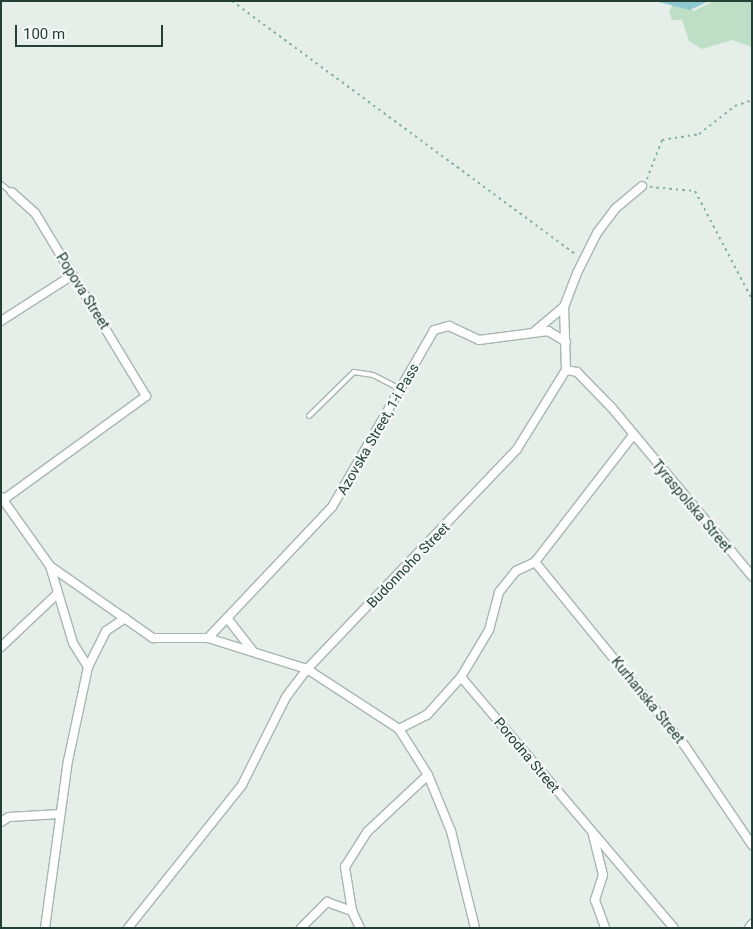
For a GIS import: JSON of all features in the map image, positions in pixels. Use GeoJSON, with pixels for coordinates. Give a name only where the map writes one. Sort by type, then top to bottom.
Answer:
{"type":"FeatureCollection","features":[{"type":"Feature","properties":{"kind":"street"},"geometry":{"type":"LineString","coordinates":[[566,370],[564,307],[584,260],[616,208],[642,186]]}},
{"type":"Feature","properties":{"kind":"street","name":"Popova Street"},"geometry":{"type":"LineString","coordinates":[[2,499],[146,396],[34,213],[12,192]]}},
{"type":"Feature","properties":{"kind":"street"},"geometry":{"type":"LineString","coordinates":[[1,321],[71,276]]}},
{"type":"Feature","properties":{"kind":"street"},"geometry":{"type":"LineString","coordinates":[[535,330],[564,307]]}},
{"type":"Feature","properties":{"kind":"street","name":"Azovska Street, 1-i Pass"},"geometry":{"type":"LineString","coordinates":[[208,638],[332,507],[441,326],[479,340],[535,330]]}},
{"type":"Feature","properties":{"kind":"street"},"geometry":{"type":"LineString","coordinates":[[535,330],[548,331],[566,342]]}},
{"type":"Feature","properties":{"kind":"street","name":"Tyraspolska Street"},"geometry":{"type":"LineString","coordinates":[[566,370],[577,372],[593,387],[752,576]]}},
{"type":"Feature","properties":{"kind":"street","name":"Budonnoho Street"},"geometry":{"type":"LineString","coordinates":[[128,928],[242,785],[286,696],[307,669],[518,449],[566,370]]}},
{"type":"Feature","properties":{"kind":"street"},"geometry":{"type":"LineString","coordinates":[[399,729],[426,716],[461,677],[489,630],[499,592],[516,571],[535,562],[633,435]]}},
{"type":"Feature","properties":{"kind":"street"},"geometry":{"type":"LineString","coordinates":[[2,499],[50,566],[153,638],[208,638],[252,650],[307,669],[399,729],[428,775],[451,830],[475,928]]}},
{"type":"Feature","properties":{"kind":"street","name":"Kurhanska Street"},"geometry":{"type":"LineString","coordinates":[[535,562],[685,746],[752,846]]}},
{"type":"Feature","properties":{"kind":"street"},"geometry":{"type":"LineString","coordinates":[[50,566],[73,643],[88,667]]}},
{"type":"Feature","properties":{"kind":"street"},"geometry":{"type":"LineString","coordinates":[[1,647],[57,594]]}},
{"type":"Feature","properties":{"kind":"street"},"geometry":{"type":"LineString","coordinates":[[45,928],[60,814],[88,667],[106,631],[125,618]]}},
{"type":"Feature","properties":{"kind":"street"},"geometry":{"type":"LineString","coordinates":[[227,618],[252,650]]}},
{"type":"Feature","properties":{"kind":"street","name":"Porodna Street"},"geometry":{"type":"LineString","coordinates":[[461,677],[674,928]]}},
{"type":"Feature","properties":{"kind":"street"},"geometry":{"type":"LineString","coordinates":[[360,928],[352,911],[345,867],[367,832],[428,775]]}},
{"type":"Feature","properties":{"kind":"street"},"geometry":{"type":"LineString","coordinates":[[1,822],[9,817],[60,814]]}},
{"type":"Feature","properties":{"kind":"street","name":"Porodna Street"},"geometry":{"type":"LineString","coordinates":[[593,833],[603,875],[595,900],[605,928]]}},
{"type":"Feature","properties":{"kind":"street"},"geometry":{"type":"LineString","coordinates":[[301,928],[327,902],[352,911]]}},
{"type":"Feature","properties":{"kind":"street"},"geometry":{"type":"LineString","coordinates":[[749,928],[752,924]]}},
{"type":"Feature","properties":{"kind":"lane"},"geometry":{"type":"LineString","coordinates":[[1,184],[12,192]]}},
{"type":"Feature","properties":{"kind":"lane"},"geometry":{"type":"LineString","coordinates":[[309,416],[354,372],[373,375],[401,390]]}},
{"type":"Feature","properties":{"kind":"path"},"geometry":{"type":"LineString","coordinates":[[232,1],[584,260]]}},
{"type":"Feature","properties":{"kind":"path"},"geometry":{"type":"LineString","coordinates":[[752,100],[735,106],[700,134],[662,140],[652,171],[642,186],[694,191],[752,299]]}},
{"type":"Feature","properties":{"kind":"green space"},"geometry":{"type":"Polygon","coordinates":[[[674,1],[694,11],[714,1],[752,1],[752,47],[732,40],[702,49],[689,41],[682,20],[672,20],[669,12],[674,1]]]}},
{"type":"Feature","properties":{"kind":"water"},"geometry":{"type":"Polygon","coordinates":[[[655,1],[709,1],[690,10],[655,1]]]}}]}
